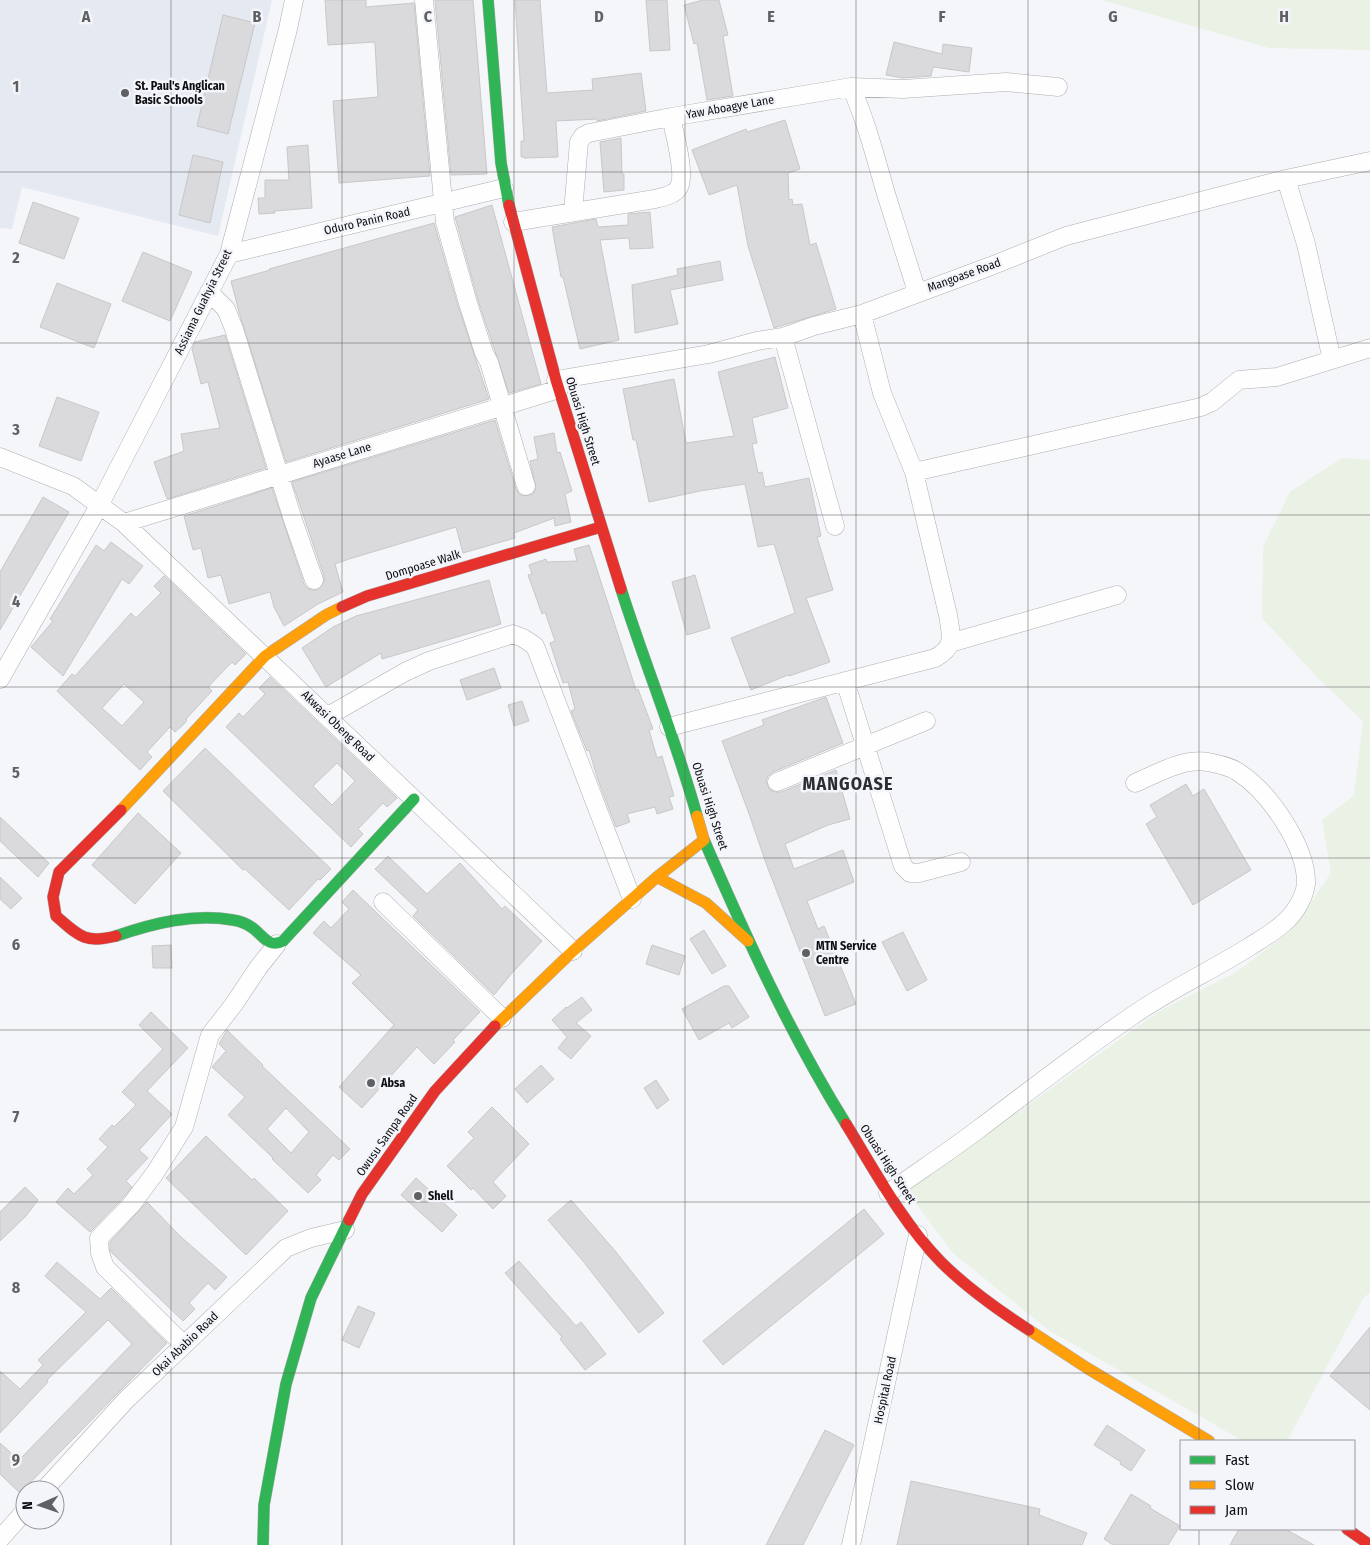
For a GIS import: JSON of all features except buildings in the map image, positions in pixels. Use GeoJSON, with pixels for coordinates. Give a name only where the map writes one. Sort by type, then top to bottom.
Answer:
{"type":"FeatureCollection","features":[{"type":"Feature","properties":{"kind":"street","name":"Assiama Guahyia Street"},"geometry":{"type":"LineString","coordinates":[[0,678],[100,504],[229,254],[286,38],[294,0]]}},
{"type":"Feature","properties":{"kind":"street"},"geometry":{"type":"LineString","coordinates":[[424,0],[445,222],[468,303],[484,353],[489,362],[526,486]]}},
{"type":"Feature","properties":{"kind":"street","name":"Obuasi High Street"},"geometry":{"type":"LineString","coordinates":[[488,0],[501,163],[504,188],[513,222],[558,384],[640,650],[696,806],[704,840],[748,941],[817,1077],[888,1193],[918,1235],[942,1262],[968,1287],[999,1310],[1087,1368],[1207,1440]]}},
{"type":"Feature","properties":{"kind":"street","name":"Yaw Aboagye Lane"},"geometry":{"type":"LineString","coordinates":[[513,222],[655,199],[676,191],[679,188],[681,179],[680,156],[671,118],[850,87],[903,89],[1006,82],[1058,87]]}},
{"type":"Feature","properties":{"kind":"street"},"geometry":{"type":"LineString","coordinates":[[850,87],[862,113],[872,143],[886,196],[917,292]]}},
{"type":"Feature","properties":{"kind":"street"},"geometry":{"type":"LineString","coordinates":[[573,212],[579,142],[583,136],[589,133],[671,118]]}},
{"type":"Feature","properties":{"kind":"street","name":"Mangoase Road"},"geometry":{"type":"LineString","coordinates":[[558,384],[709,354],[757,341],[783,337],[814,326],[862,314],[1066,236],[1286,179],[1370,161]]}},
{"type":"Feature","properties":{"kind":"street"},"geometry":{"type":"LineString","coordinates":[[1286,179],[1306,244],[1332,360]]}},
{"type":"Feature","properties":{"kind":"street","name":"Oduro Panin Road"},"geometry":{"type":"LineString","coordinates":[[229,254],[504,188]]}},
{"type":"Feature","properties":{"kind":"street"},"geometry":{"type":"LineString","coordinates":[[209,292],[226,308],[234,329],[314,580]]}},
{"type":"Feature","properties":{"kind":"street"},"geometry":{"type":"LineString","coordinates":[[669,727],[935,658],[947,649],[950,643],[951,634],[948,615],[914,472],[882,392],[862,314]]}},
{"type":"Feature","properties":{"kind":"street"},"geometry":{"type":"LineString","coordinates":[[783,337],[835,526]]}},
{"type":"Feature","properties":{"kind":"street"},"geometry":{"type":"LineString","coordinates":[[914,472],[1201,407],[1212,402],[1239,380],[1277,377],[1370,348]]}},
{"type":"Feature","properties":{"kind":"street","name":"Ayaase Lane"},"geometry":{"type":"LineString","coordinates":[[124,523],[502,406],[558,384]]}},
{"type":"Feature","properties":{"kind":"street","name":"Akwasi Obeng Road"},"geometry":{"type":"LineString","coordinates":[[0,457],[73,486],[124,523],[573,951]]}},
{"type":"Feature","properties":{"kind":"street","name":"Dompoase Walk"},"geometry":{"type":"LineString","coordinates":[[277,944],[269,943],[253,928],[235,920],[197,917],[147,925],[114,937],[92,940],[78,935],[56,916],[53,897],[60,872],[140,792],[265,656],[326,615],[367,596],[601,527]]}},
{"type":"Feature","properties":{"kind":"street"},"geometry":{"type":"LineString","coordinates":[[950,643],[1117,595]]}},
{"type":"Feature","properties":{"kind":"street"},"geometry":{"type":"LineString","coordinates":[[328,716],[405,672],[429,661],[512,634],[523,638],[535,646],[632,899]]}},
{"type":"Feature","properties":{"kind":"street"},"geometry":{"type":"LineString","coordinates":[[844,681],[903,866],[910,873],[920,873],[961,862]]}},
{"type":"Feature","properties":{"kind":"street"},"geometry":{"type":"LineString","coordinates":[[777,782],[926,720]]}},
{"type":"Feature","properties":{"kind":"street"},"geometry":{"type":"LineString","coordinates":[[888,1193],[979,1129],[1051,1073],[1130,1017],[1162,996],[1223,963],[1270,934],[1284,923],[1303,898],[1306,883],[1301,854],[1287,824],[1258,788],[1237,771],[1206,762],[1188,762],[1172,766],[1135,783]]}},
{"type":"Feature","properties":{"kind":"street"},"geometry":{"type":"LineString","coordinates":[[184,1345],[106,1267],[100,1254],[99,1238],[131,1205],[184,1127],[210,1035],[258,968],[277,944],[283,940],[414,799]]}},
{"type":"Feature","properties":{"kind":"street","name":"Owusu Sampa Road"},"geometry":{"type":"LineString","coordinates":[[263,1545],[264,1505],[286,1384],[311,1298],[362,1194],[435,1091],[502,1018],[632,899],[704,840]]}},
{"type":"Feature","properties":{"kind":"street"},"geometry":{"type":"LineString","coordinates":[[657,877],[706,903],[748,941]]}},
{"type":"Feature","properties":{"kind":"street"},"geometry":{"type":"LineString","coordinates":[[383,902],[502,1018]]}},
{"type":"Feature","properties":{"kind":"street","name":"Okai Ababio Road"},"geometry":{"type":"LineString","coordinates":[[53,1480],[126,1400],[286,1248],[311,1238],[346,1230]]}},
{"type":"Feature","properties":{"kind":"street","name":"Hospital Road"},"geometry":{"type":"LineString","coordinates":[[851,1545],[918,1235]]}},
{"type":"Feature","properties":{"kind":"street"},"geometry":{"type":"LineString","coordinates":[[0,1538],[15,1522]]}},
{"type":"Feature","properties":{"kind":"street"},"geometry":{"type":"LineString","coordinates":[[1348,1530],[1370,1545]]}},
{"type":"Feature","properties":{"kind":"shaded area","name":"St. Paul's Anglican Basic Schools"},"geometry":{"type":"Polygon","coordinates":[[[0,0],[272,0],[218,236],[22,187],[12,229],[0,228],[0,0]]]}},
{"type":"Feature","properties":{"kind":"shaded area"},"geometry":{"type":"Polygon","coordinates":[[[1102,0],[1370,0],[1370,50],[1269,48],[1102,0]]]}},
{"type":"Feature","properties":{"kind":"shaded area"},"geometry":{"type":"Polygon","coordinates":[[[1342,458],[1370,460],[1370,1293],[1364,1297],[1288,1440],[1240,1440],[1050,1331],[953,1253],[912,1198],[910,1189],[1161,1010],[1235,973],[1291,931],[1331,873],[1322,820],[1354,796],[1363,721],[1319,679],[1262,618],[1263,547],[1290,492],[1342,458]]]}},
{"type":"Feature","properties":{"kind":"traffic: fast"},"geometry":{"type":"LineString","coordinates":[[488,0],[501,163],[509,205]]}},
{"type":"Feature","properties":{"kind":"traffic: fast"},"geometry":{"type":"LineString","coordinates":[[621,589],[680,759],[697,816]]}},
{"type":"Feature","properties":{"kind":"traffic: fast"},"geometry":{"type":"LineString","coordinates":[[116,936],[174,920],[218,918],[247,925],[270,942],[278,943],[283,941],[414,799]]}},
{"type":"Feature","properties":{"kind":"traffic: fast"},"geometry":{"type":"LineString","coordinates":[[704,840],[770,985],[806,1055],[846,1124]]}},
{"type":"Feature","properties":{"kind":"traffic: fast"},"geometry":{"type":"LineString","coordinates":[[263,1545],[264,1505],[286,1384],[311,1298],[349,1220]]}},
{"type":"Feature","properties":{"kind":"traffic: slow"},"geometry":{"type":"LineString","coordinates":[[121,810],[265,656],[326,615],[342,607]]}},
{"type":"Feature","properties":{"kind":"traffic: slow"},"geometry":{"type":"LineString","coordinates":[[495,1026],[573,951],[657,877],[704,840],[697,816]]}},
{"type":"Feature","properties":{"kind":"traffic: slow"},"geometry":{"type":"LineString","coordinates":[[657,877],[706,903],[748,941]]}},
{"type":"Feature","properties":{"kind":"traffic: slow"},"geometry":{"type":"LineString","coordinates":[[1029,1330],[1087,1368],[1207,1440]]}},
{"type":"Feature","properties":{"kind":"traffic: jam"},"geometry":{"type":"LineString","coordinates":[[509,205],[556,380],[621,589]]}},
{"type":"Feature","properties":{"kind":"traffic: jam"},"geometry":{"type":"LineString","coordinates":[[342,607],[367,596],[601,527]]}},
{"type":"Feature","properties":{"kind":"traffic: jam"},"geometry":{"type":"LineString","coordinates":[[116,936],[97,939],[77,933],[56,916],[53,897],[59,872],[121,810]]}},
{"type":"Feature","properties":{"kind":"traffic: jam"},"geometry":{"type":"LineString","coordinates":[[349,1220],[362,1194],[435,1091],[495,1026]]}},
{"type":"Feature","properties":{"kind":"traffic: jam"},"geometry":{"type":"LineString","coordinates":[[846,1124],[901,1213],[927,1247],[951,1272],[973,1290],[1029,1330]]}},
{"type":"Feature","properties":{"kind":"traffic: jam"},"geometry":{"type":"LineString","coordinates":[[1348,1530],[1370,1545]]}},
{"type":"Feature","properties":{"kind":"place","name":"St. Paul's Anglican Basic Schools"},"geometry":{"type":"Point","coordinates":[125,93]}},
{"type":"Feature","properties":{"kind":"place","name":"MTN Service Centre"},"geometry":{"type":"Point","coordinates":[806,953]}},
{"type":"Feature","properties":{"kind":"place","name":"Absa"},"geometry":{"type":"Point","coordinates":[371,1083]}},
{"type":"Feature","properties":{"kind":"place","name":"Shell"},"geometry":{"type":"Point","coordinates":[418,1196]}},
{"type":"Feature","properties":{"kind":"district","name":"MANGOASE"},"geometry":{"type":"Point","coordinates":[848,784]}}]}
